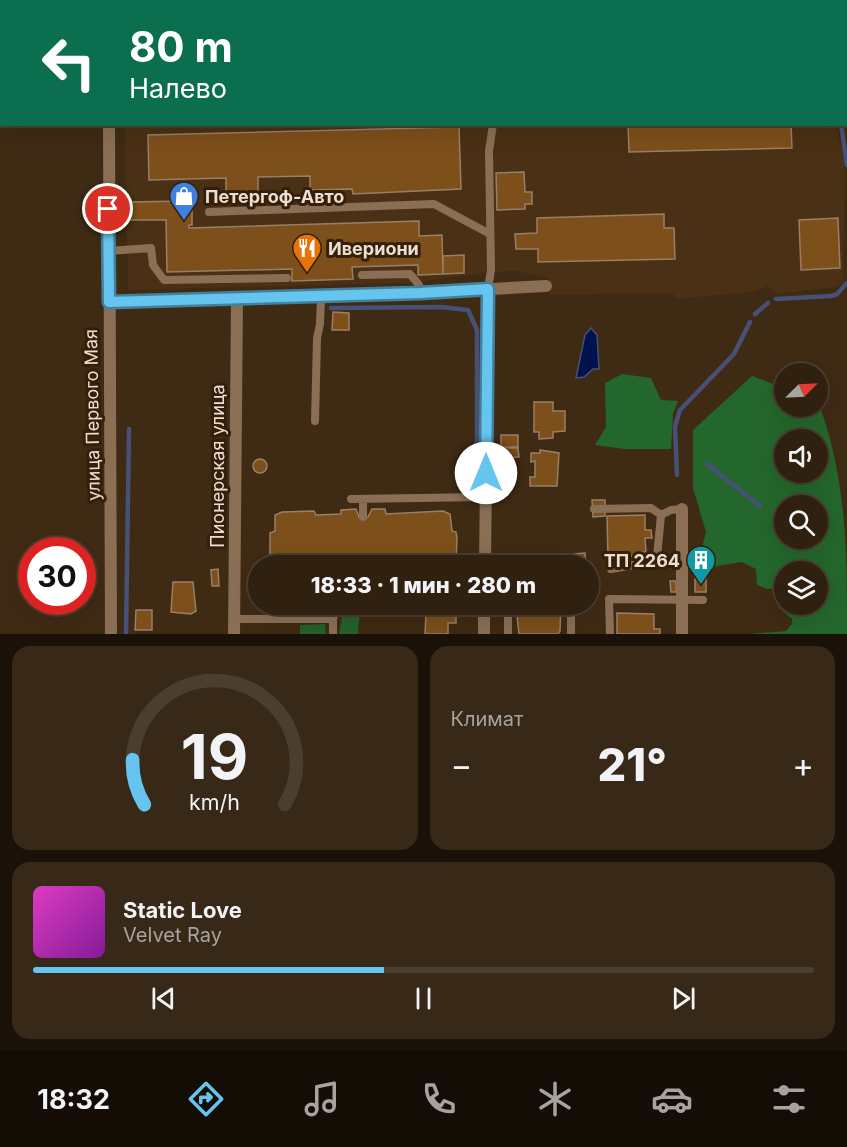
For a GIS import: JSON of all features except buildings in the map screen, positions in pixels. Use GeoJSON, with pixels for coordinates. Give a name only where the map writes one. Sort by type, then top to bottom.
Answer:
{"type":"FeatureCollection","features":[{"type":"Feature","properties":{"kind":"street","name":"улица Первого Мая"},"geometry":{"type":"LineString","coordinates":[[109,126],[111,634]]}},
{"type":"Feature","properties":{"kind":"street"},"geometry":{"type":"LineString","coordinates":[[109,302],[420,293],[546,286]]}},
{"type":"Feature","properties":{"kind":"street"},"geometry":{"type":"LineString","coordinates":[[485,555],[488,289]]}},
{"type":"Feature","properties":{"kind":"street","name":"Пионерская улица"},"geometry":{"type":"LineString","coordinates":[[234,634],[237,298]]}},
{"type":"Feature","properties":{"kind":"street"},"geometry":{"type":"LineString","coordinates":[[682,509],[682,634]]}},
{"type":"Feature","properties":{"kind":"street"},"geometry":{"type":"LineString","coordinates":[[484,615],[484,634]]}},
{"type":"Feature","properties":{"kind":"lane"},"geometry":{"type":"LineString","coordinates":[[488,289],[491,270],[489,151],[493,126]]}},
{"type":"Feature","properties":{"kind":"lane"},"geometry":{"type":"LineString","coordinates":[[209,212],[434,204],[490,234]]}},
{"type":"Feature","properties":{"kind":"lane"},"geometry":{"type":"LineString","coordinates":[[108,251],[152,248],[153,265],[164,280],[286,278]]}},
{"type":"Feature","properties":{"kind":"lane"},"geometry":{"type":"LineString","coordinates":[[362,275],[410,274],[418,285],[420,293]]}},
{"type":"Feature","properties":{"kind":"lane"},"geometry":{"type":"LineString","coordinates":[[315,421],[317,338],[321,296]]}},
{"type":"Feature","properties":{"kind":"lane"},"geometry":{"type":"LineString","coordinates":[[351,499],[486,496]]}},
{"type":"Feature","properties":{"kind":"lane"},"geometry":{"type":"LineString","coordinates":[[363,499],[363,517]]}},
{"type":"Feature","properties":{"kind":"lane"},"geometry":{"type":"LineString","coordinates":[[594,509],[651,508],[661,515]]}},
{"type":"Feature","properties":{"kind":"lane"},"geometry":{"type":"LineString","coordinates":[[661,515],[671,510],[682,509]]}},
{"type":"Feature","properties":{"kind":"lane"},"geometry":{"type":"LineString","coordinates":[[611,569],[650,562],[657,557],[661,515]]}},
{"type":"Feature","properties":{"kind":"lane"},"geometry":{"type":"LineString","coordinates":[[610,634],[609,599],[703,600]]}},
{"type":"Feature","properties":{"kind":"lane"},"geometry":{"type":"LineString","coordinates":[[333,634],[335,615]]}},
{"type":"Feature","properties":{"kind":"lane"},"geometry":{"type":"LineString","coordinates":[[508,615],[508,634]]}},
{"type":"Feature","properties":{"kind":"lane"},"geometry":{"type":"LineString","coordinates":[[571,615],[571,634]]}},
{"type":"Feature","properties":{"kind":"lane"},"geometry":{"type":"LineString","coordinates":[[234,619],[333,620]]}},
{"type":"Feature","properties":{"kind":"shaded area"},"geometry":{"type":"Polygon","coordinates":[[[125,126],[836,126],[845,164],[843,283],[835,287],[777,294],[768,286],[753,292],[675,299],[673,293],[549,295],[549,279],[517,271],[491,272],[410,283],[128,290],[125,126]]]}},
{"type":"Feature","properties":{"kind":"shaded area"},"geometry":{"type":"Polygon","coordinates":[[[591,328],[597,335],[599,369],[593,369],[584,377],[576,378],[585,335],[591,328]]]}},
{"type":"Feature","properties":{"kind":"green space"},"geometry":{"type":"Polygon","coordinates":[[[622,374],[651,378],[661,400],[678,401],[673,414],[671,449],[624,449],[595,445],[606,427],[605,383],[622,374]]]}},
{"type":"Feature","properties":{"kind":"green space"},"geometry":{"type":"Polygon","coordinates":[[[752,376],[774,384],[774,417],[824,417],[828,429],[774,429],[774,483],[828,483],[828,430],[835,458],[843,515],[847,573],[847,634],[750,634],[786,631],[792,624],[792,619],[787,615],[828,615],[828,561],[774,561],[774,589],[767,589],[757,585],[756,569],[742,562],[711,567],[701,551],[706,532],[693,488],[693,430],[752,376]]]}},
{"type":"Feature","properties":{"kind":"green space"},"geometry":{"type":"Polygon","coordinates":[[[342,615],[359,615],[358,634],[339,634],[342,615]]]}},
{"type":"Feature","properties":{"kind":"green space"},"geometry":{"type":"Polygon","coordinates":[[[325,624],[326,634],[300,634],[300,625],[325,624]]]}},
{"type":"Feature","properties":{"kind":"waterway"},"geometry":{"type":"LineString","coordinates":[[841,126],[847,165]]}},
{"type":"Feature","properties":{"kind":"waterway"},"geometry":{"type":"LineString","coordinates":[[776,299],[831,296],[837,294],[847,283]]}},
{"type":"Feature","properties":{"kind":"waterway"},"geometry":{"type":"LineString","coordinates":[[755,314],[768,303]]}},
{"type":"Feature","properties":{"kind":"waterway"},"geometry":{"type":"LineString","coordinates":[[331,308],[441,307],[468,310],[477,330],[477,478]]}},
{"type":"Feature","properties":{"kind":"waterway"},"geometry":{"type":"LineString","coordinates":[[677,475],[675,426],[680,410],[734,354],[750,322]]}},
{"type":"Feature","properties":{"kind":"waterway"},"geometry":{"type":"LineString","coordinates":[[126,634],[129,429]]}},
{"type":"Feature","properties":{"kind":"waterway"},"geometry":{"type":"LineString","coordinates":[[707,464],[760,506]]}},
{"type":"Feature","properties":{"kind":"place","name":"Петергоф-Авто"},"geometry":{"type":"Point","coordinates":[184,222]}},
{"type":"Feature","properties":{"kind":"place","name":"Ивериони"},"geometry":{"type":"Point","coordinates":[307,274]}},
{"type":"Feature","properties":{"kind":"place","name":"ТП 2264"},"geometry":{"type":"Point","coordinates":[701,586]}},
{"type":"Feature","properties":{"kind":"route"},"geometry":{"type":"LineString","coordinates":[[108,209],[109,302],[488,289],[486,473]]}}]}
